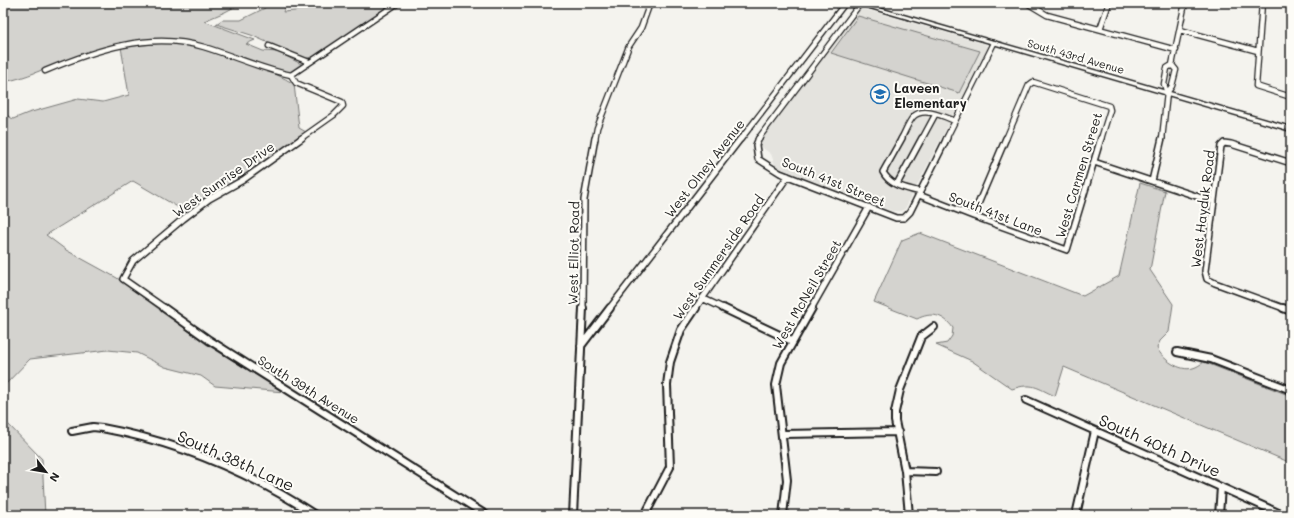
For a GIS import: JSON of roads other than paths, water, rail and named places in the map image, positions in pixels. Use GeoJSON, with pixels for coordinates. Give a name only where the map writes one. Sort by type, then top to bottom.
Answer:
{"type":"FeatureCollection","features":[{"type":"Feature","properties":{"kind":"street"},"geometry":{"type":"LineString","coordinates":[[44,71],[87,54],[120,46],[150,41],[177,40],[205,47],[274,71],[291,75],[398,3]]}},
{"type":"Feature","properties":{"kind":"street","name":"West Elliot Road"},"geometry":{"type":"LineString","coordinates":[[573,515],[584,277],[584,200],[597,128],[629,46],[641,28],[650,3]]}},
{"type":"Feature","properties":{"kind":"street","name":"West Olney Avenue"},"geometry":{"type":"LineString","coordinates":[[581,346],[843,6],[843,3]]}},
{"type":"Feature","properties":{"kind":"street"},"geometry":{"type":"LineString","coordinates":[[1003,3],[1028,3],[1047,15],[1176,50]]}},
{"type":"Feature","properties":{"kind":"street"},"geometry":{"type":"LineString","coordinates":[[1100,29],[1109,3]]}},
{"type":"Feature","properties":{"kind":"street"},"geometry":{"type":"LineString","coordinates":[[1167,93],[1164,84],[1167,68],[1172,64],[1176,50],[1185,3]]}},
{"type":"Feature","properties":{"kind":"street"},"geometry":{"type":"LineString","coordinates":[[1262,3],[1256,86],[1291,97]]}},
{"type":"Feature","properties":{"kind":"street","name":"South 43rd Avenue"},"geometry":{"type":"LineString","coordinates":[[858,4],[1291,129]]}},
{"type":"Feature","properties":{"kind":"street","name":"South 41st Street"},"geometry":{"type":"LineString","coordinates":[[858,4],[758,139],[756,145],[758,159],[788,176],[896,218],[904,218],[910,212],[919,194]]}},
{"type":"Feature","properties":{"kind":"street"},"geometry":{"type":"LineString","coordinates":[[1180,30],[1258,51]]}},
{"type":"Feature","properties":{"kind":"street"},"geometry":{"type":"LineString","coordinates":[[919,194],[994,43]]}},
{"type":"Feature","properties":{"kind":"street"},"geometry":{"type":"LineString","coordinates":[[269,46],[309,62]]}},
{"type":"Feature","properties":{"kind":"street"},"geometry":{"type":"LineString","coordinates":[[1152,181],[1163,135],[1164,108],[1167,93],[1172,86],[1176,70],[1172,64]]}},
{"type":"Feature","properties":{"kind":"street","name":"West Sunrise Drive"},"geometry":{"type":"LineString","coordinates":[[123,279],[133,260],[183,219],[209,199],[243,180],[334,115],[343,106],[342,102],[332,97],[296,83],[292,79],[291,75]]}},
{"type":"Feature","properties":{"kind":"street","name":"West Carmen Street"},"geometry":{"type":"LineString","coordinates":[[973,216],[1029,85],[1033,82],[1095,100],[1109,106],[1110,110],[1067,250]]}},
{"type":"Feature","properties":{"kind":"street"},"geometry":{"type":"LineString","coordinates":[[935,115],[897,184],[889,180],[883,172],[914,116],[920,113],[935,115],[955,121]]}},
{"type":"Feature","properties":{"kind":"street","name":"West Hayduk Road"},"geometry":{"type":"LineString","coordinates":[[1291,162],[1224,143],[1221,146],[1205,271],[1207,279],[1291,310]]}},
{"type":"Feature","properties":{"kind":"street"},"geometry":{"type":"LineString","coordinates":[[1094,162],[1214,202]]}},
{"type":"Feature","properties":{"kind":"street","name":"West Summerside Road"},"geometry":{"type":"LineString","coordinates":[[645,515],[666,478],[670,467],[667,403],[670,362],[680,330],[788,176]]}},
{"type":"Feature","properties":{"kind":"street","name":"South 41st Lane"},"geometry":{"type":"LineString","coordinates":[[897,184],[973,216],[1067,250]]}},
{"type":"Feature","properties":{"kind":"street","name":"West McNeil Street"},"geometry":{"type":"LineString","coordinates":[[783,515],[787,480],[783,434],[776,385],[781,363],[792,341],[869,207]]}},
{"type":"Feature","properties":{"kind":"street","name":"South 39th Avenue"},"geometry":{"type":"LineString","coordinates":[[123,279],[209,340],[486,515]]}},
{"type":"Feature","properties":{"kind":"street"},"geometry":{"type":"LineString","coordinates":[[702,298],[792,341]]}},
{"type":"Feature","properties":{"kind":"street"},"geometry":{"type":"LineString","coordinates":[[910,515],[906,471],[895,412],[900,390],[921,337],[934,327]]}},
{"type":"Feature","properties":{"kind":"street"},"geometry":{"type":"LineString","coordinates":[[1177,352],[1211,359],[1291,390]]}},
{"type":"Feature","properties":{"kind":"street","name":"South 40th Drive"},"geometry":{"type":"LineString","coordinates":[[1026,400],[1283,515]]}},
{"type":"Feature","properties":{"kind":"street","name":"South 38th Lane"},"geometry":{"type":"LineString","coordinates":[[72,431],[96,427],[132,434],[181,447],[296,502],[315,515]]}},
{"type":"Feature","properties":{"kind":"street"},"geometry":{"type":"LineString","coordinates":[[1076,515],[1095,431]]}},
{"type":"Feature","properties":{"kind":"street"},"geometry":{"type":"LineString","coordinates":[[783,434],[898,432]]}},
{"type":"Feature","properties":{"kind":"street"},"geometry":{"type":"LineString","coordinates":[[906,471],[936,472]]}},
{"type":"Feature","properties":{"kind":"street"},"geometry":{"type":"LineString","coordinates":[[1219,515],[1221,487]]}},
{"type":"Feature","properties":{"kind":"place","name":"Laveen Elementary"},"geometry":{"type":"Point","coordinates":[880,94]}}]}
